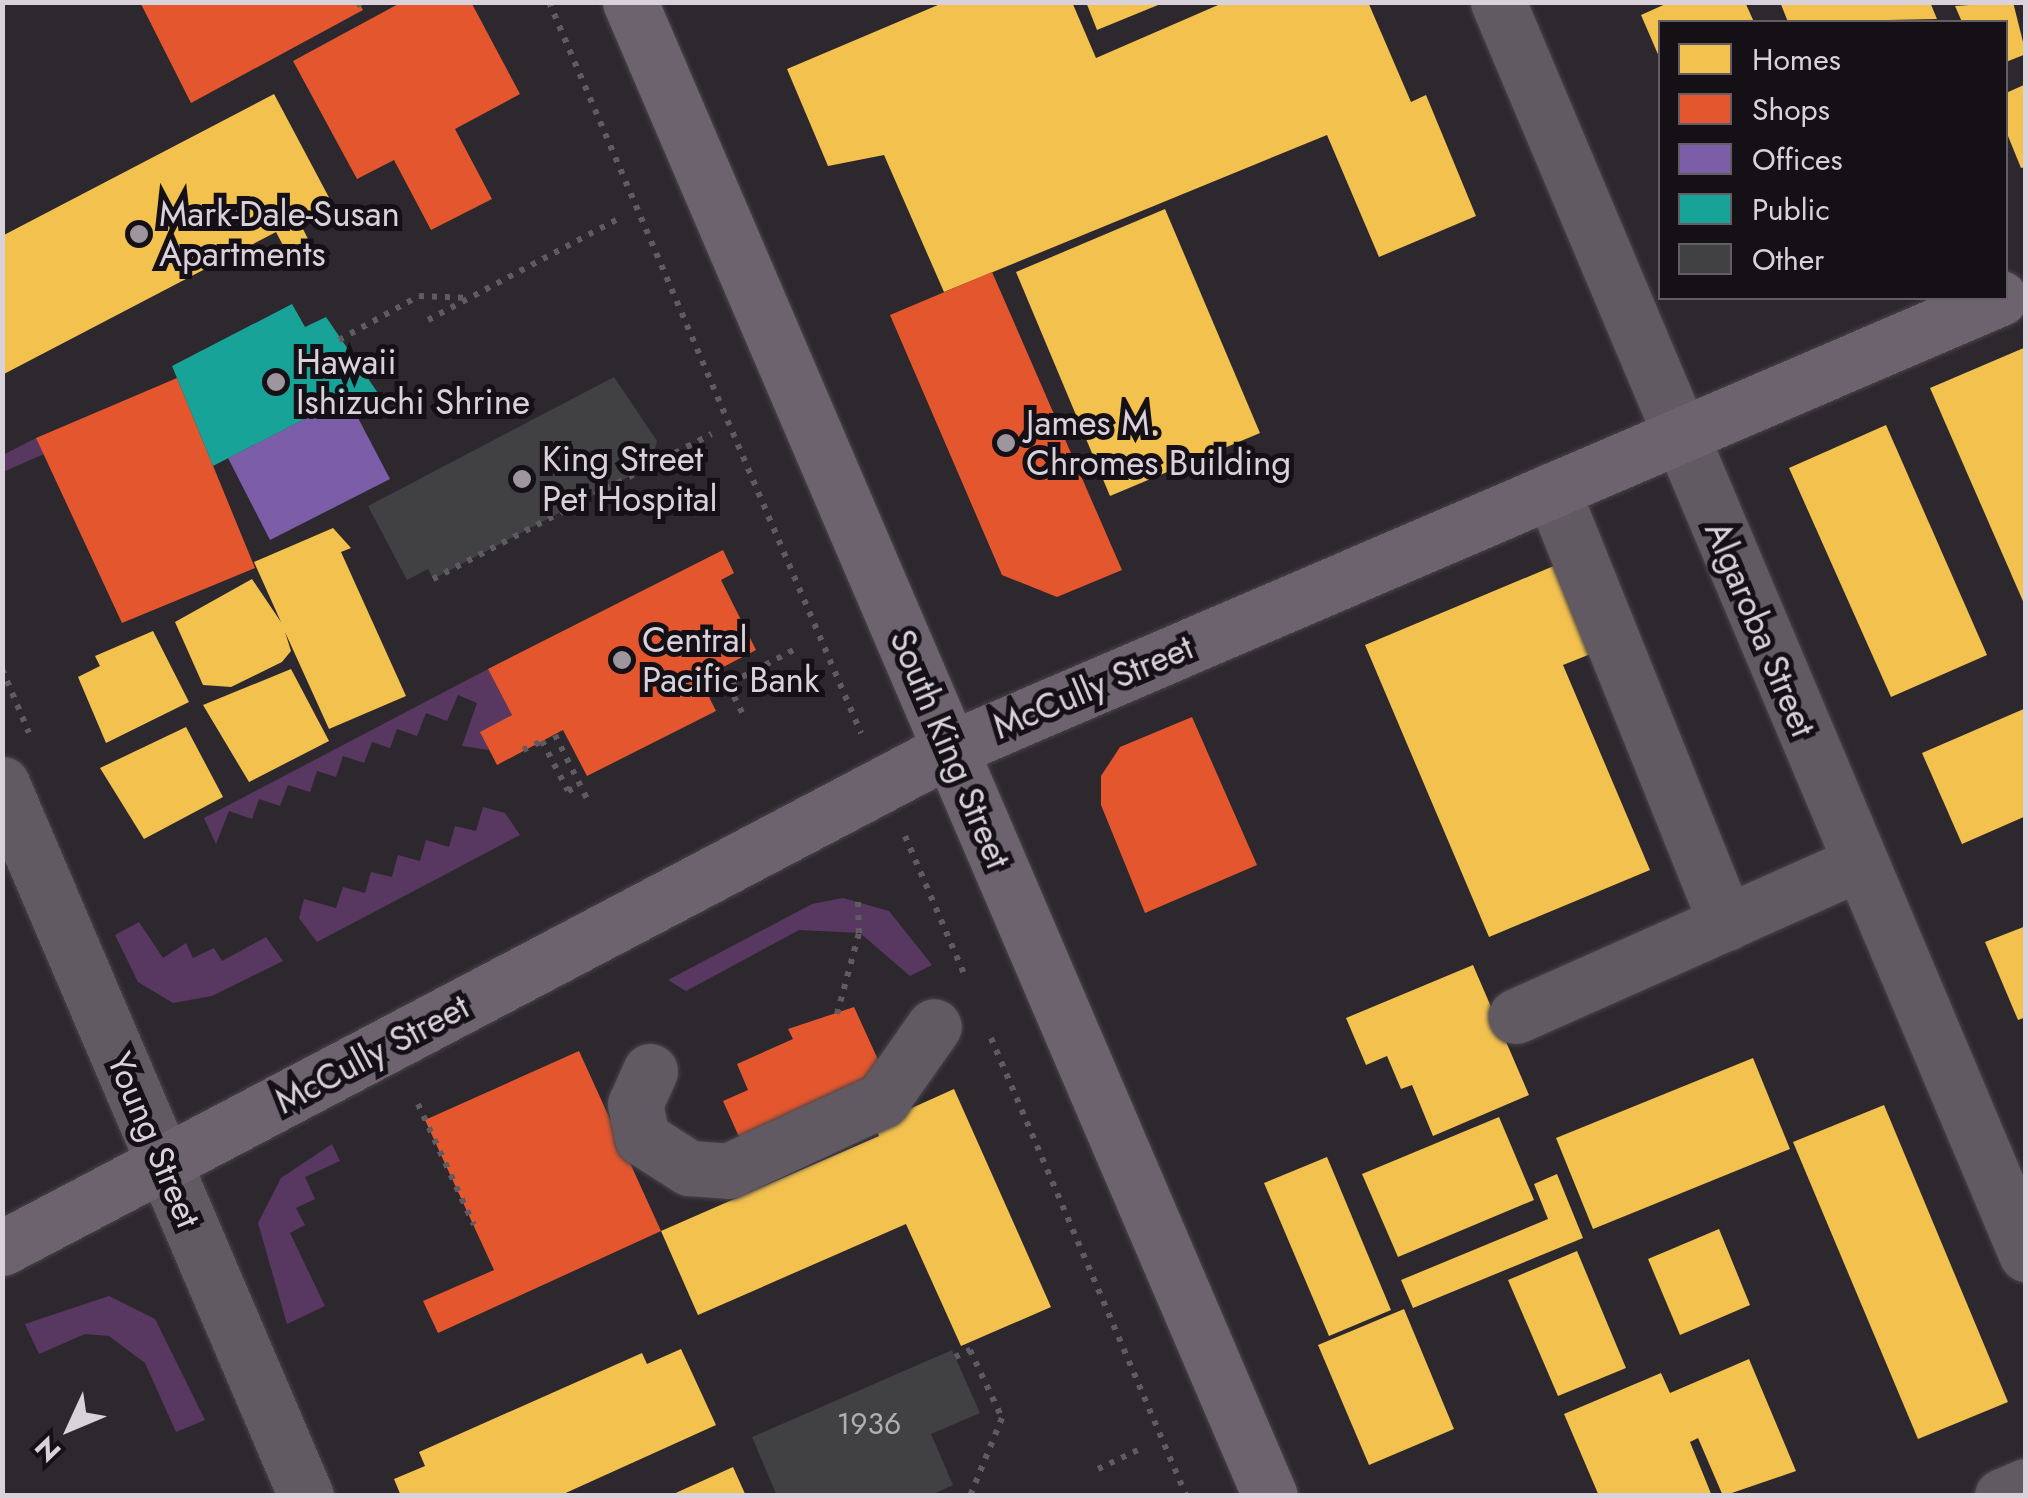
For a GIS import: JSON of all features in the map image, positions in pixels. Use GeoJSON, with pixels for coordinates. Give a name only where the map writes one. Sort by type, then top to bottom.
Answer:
{"type":"FeatureCollection","features":[{"type":"Feature","properties":{"kind":"main road","name":"South King Street"},"geometry":{"type":"LineString","coordinates":[[630,2],[1270,1496]]}},
{"type":"Feature","properties":{"kind":"main road","name":"McCully Street"},"geometry":{"type":"LineString","coordinates":[[2,1248],[950,748],[1994,300]]}},
{"type":"Feature","properties":{"kind":"street","name":"Algaroba Street"},"geometry":{"type":"LineString","coordinates":[[1498,2],[1858,864],[2026,1254]]}},
{"type":"Feature","properties":{"kind":"street"},"geometry":{"type":"LineString","coordinates":[[1552,490],[1726,923]]}},
{"type":"Feature","properties":{"kind":"street","name":"Young Street"},"geometry":{"type":"LineString","coordinates":[[2,784],[306,1496]]}},
{"type":"Feature","properties":{"kind":"street"},"geometry":{"type":"LineString","coordinates":[[1516,1016],[1858,864]]}},
{"type":"Feature","properties":{"kind":"street"},"geometry":{"type":"LineString","coordinates":[[650,1072],[634,1116],[648,1146],[689,1168],[728,1171],[882,1100],[963,1012]]}},
{"type":"Feature","properties":{"kind":"street"},"geometry":{"type":"LineString","coordinates":[[2002,1496],[2026,1486]]}},
{"type":"Feature","properties":{"kind":"path"},"geometry":{"type":"LineString","coordinates":[[549,2],[826,652]]}},
{"type":"Feature","properties":{"kind":"path"},"geometry":{"type":"LineString","coordinates":[[428,320],[620,218]]}},
{"type":"Feature","properties":{"kind":"path"},"geometry":{"type":"LineString","coordinates":[[339,340],[420,296],[471,298]]}},
{"type":"Feature","properties":{"kind":"path"},"geometry":{"type":"LineString","coordinates":[[433,579],[712,434]]}},
{"type":"Feature","properties":{"kind":"path"},"geometry":{"type":"LineString","coordinates":[[708,695],[797,648]]}},
{"type":"Feature","properties":{"kind":"path"},"geometry":{"type":"LineString","coordinates":[[728,686],[744,716]]}},
{"type":"Feature","properties":{"kind":"path"},"geometry":{"type":"LineString","coordinates":[[554,735],[588,800]]}},
{"type":"Feature","properties":{"kind":"path"},"geometry":{"type":"LineString","coordinates":[[523,750],[542,742],[568,791],[580,785]]}},
{"type":"Feature","properties":{"kind":"path"},"geometry":{"type":"LineString","coordinates":[[838,1014],[860,934],[858,898]]}},
{"type":"Feature","properties":{"kind":"path"},"geometry":{"type":"LineString","coordinates":[[936,910],[963,1012],[1186,1496]]}},
{"type":"Feature","properties":{"kind":"path"},"geometry":{"type":"LineString","coordinates":[[418,1104],[474,1225]]}},
{"type":"Feature","properties":{"kind":"path"},"geometry":{"type":"LineString","coordinates":[[955,1357],[970,1350],[1002,1418],[970,1496]]}},
{"type":"Feature","properties":{"kind":"path"},"geometry":{"type":"LineString","coordinates":[[1098,1469],[1138,1450]]}},
{"type":"Feature","properties":{"kind":"shaded area"},"geometry":{"type":"Polygon","coordinates":[[[36,438],[44,454],[3,472],[3,455],[36,438]]]}},
{"type":"Feature","properties":{"kind":"shaded area"},"geometry":{"type":"Polygon","coordinates":[[[488,669],[512,715],[481,732],[489,750],[462,746],[477,703],[458,695],[447,721],[426,713],[417,736],[397,729],[390,748],[372,742],[364,763],[343,756],[336,777],[317,771],[310,792],[288,785],[280,806],[259,799],[252,819],[229,811],[216,844],[204,818],[488,669]]]}},
{"type":"Feature","properties":{"kind":"shaded area"},"geometry":{"type":"Polygon","coordinates":[[[483,807],[505,813],[520,835],[317,942],[299,918],[304,899],[336,908],[343,887],[365,893],[371,872],[392,877],[398,855],[420,861],[426,840],[449,847],[455,826],[476,831],[483,807]]]}},
{"type":"Feature","properties":{"kind":"shaded area"},"geometry":{"type":"Polygon","coordinates":[[[843,898],[889,911],[932,965],[910,976],[860,933],[799,930],[686,991],[668,980],[812,904],[843,898]]]}},
{"type":"Feature","properties":{"kind":"shaded area"},"geometry":{"type":"Polygon","coordinates":[[[139,922],[163,958],[186,943],[193,958],[214,948],[222,961],[266,937],[283,961],[212,996],[173,1003],[138,982],[115,935],[139,922]]]}},
{"type":"Feature","properties":{"kind":"shaded area"},"geometry":{"type":"Polygon","coordinates":[[[332,1144],[340,1161],[305,1177],[315,1199],[296,1208],[305,1225],[290,1233],[325,1306],[287,1324],[258,1223],[281,1178],[332,1144]]]}},
{"type":"Feature","properties":{"kind":"shaded area"},"geometry":{"type":"Polygon","coordinates":[[[109,1296],[155,1319],[205,1420],[176,1432],[145,1363],[109,1336],[85,1334],[39,1354],[25,1324],[109,1296]]]}},
{"type":"Feature","properties":{"kind":"building: Homes"},"geometry":{"type":"Polygon","coordinates":[[[945,2],[1072,2],[1096,58],[1225,2],[1368,2],[1411,102],[1426,95],[1476,216],[1379,257],[1327,135],[944,292],[884,155],[828,166],[787,69],[945,2]]]}},
{"type":"Feature","properties":{"kind":"building: Homes"},"geometry":{"type":"Polygon","coordinates":[[[1086,2],[1163,2],[1163,3],[1097,30],[1086,2]]]}},
{"type":"Feature","properties":{"kind":"building: Homes"},"geometry":{"type":"Polygon","coordinates":[[[1670,2],[1745,2],[1753,20],[1658,20],[1658,54],[1641,15],[1670,2]]]}},
{"type":"Feature","properties":{"kind":"building: Homes"},"geometry":{"type":"Polygon","coordinates":[[[1780,2],[1930,2],[1937,19],[1887,20],[1787,20],[1780,2]]]}},
{"type":"Feature","properties":{"kind":"building: Homes"},"geometry":{"type":"Polygon","coordinates":[[[2013,2],[2026,54],[2008,61],[2008,20],[1961,20],[1955,6],[2013,2]]]}},
{"type":"Feature","properties":{"kind":"building: Homes"},"geometry":{"type":"Polygon","coordinates":[[[2026,84],[2026,167],[2021,168],[2008,136],[2008,92],[2026,84]]]}},
{"type":"Feature","properties":{"kind":"building: Homes","name":"Mark-Dale-Susan Apartments"},"geometry":{"type":"Polygon","coordinates":[[[274,94],[333,205],[300,223],[310,243],[288,255],[276,232],[2,375],[2,236],[274,94]]]}},
{"type":"Feature","properties":{"kind":"building: Homes"},"geometry":{"type":"Polygon","coordinates":[[[1165,209],[1260,433],[1110,496],[1016,272],[1165,209]]]}},
{"type":"Feature","properties":{"kind":"building: Homes"},"geometry":{"type":"Polygon","coordinates":[[[2026,347],[2026,608],[1930,388],[2026,347]]]}},
{"type":"Feature","properties":{"kind":"building: Homes"},"geometry":{"type":"Polygon","coordinates":[[[1886,425],[1987,655],[1891,697],[1789,468],[1886,425]]]}},
{"type":"Feature","properties":{"kind":"building: Homes"},"geometry":{"type":"Polygon","coordinates":[[[333,528],[351,548],[341,552],[406,696],[329,729],[285,632],[291,651],[282,662],[231,687],[203,685],[175,622],[252,579],[281,622],[254,562],[333,528]]]}},
{"type":"Feature","properties":{"kind":"building: Homes"},"geometry":{"type":"Polygon","coordinates":[[[1556,565],[1593,653],[1563,665],[1650,870],[1489,937],[1365,645],[1556,565]]]}},
{"type":"Feature","properties":{"kind":"building: Homes"},"geometry":{"type":"Polygon","coordinates":[[[153,631],[189,702],[106,743],[78,677],[100,666],[95,656],[153,631]]]}},
{"type":"Feature","properties":{"kind":"building: Homes"},"geometry":{"type":"Polygon","coordinates":[[[291,669],[329,741],[249,782],[203,705],[291,669]]]}},
{"type":"Feature","properties":{"kind":"building: Homes"},"geometry":{"type":"Polygon","coordinates":[[[2026,708],[2026,816],[1962,844],[1922,753],[2026,708]]]}},
{"type":"Feature","properties":{"kind":"building: Homes"},"geometry":{"type":"Polygon","coordinates":[[[186,727],[223,797],[144,839],[100,768],[186,727]]]}},
{"type":"Feature","properties":{"kind":"building: Homes"},"geometry":{"type":"Polygon","coordinates":[[[2026,926],[2026,1017],[2018,1020],[1985,942],[2026,926]]]}},
{"type":"Feature","properties":{"kind":"building: Homes"},"geometry":{"type":"Polygon","coordinates":[[[1473,965],[1529,1095],[1433,1136],[1412,1085],[1401,1089],[1387,1056],[1366,1065],[1346,1018],[1473,965]]]}},
{"type":"Feature","properties":{"kind":"building: Homes"},"geometry":{"type":"Polygon","coordinates":[[[1753,1058],[1790,1149],[1593,1229],[1556,1138],[1753,1058]]]}},
{"type":"Feature","properties":{"kind":"building: Homes"},"geometry":{"type":"Polygon","coordinates":[[[954,1089],[1051,1307],[961,1346],[906,1224],[698,1315],[661,1231],[879,1136],[874,1125],[954,1089]]]}},
{"type":"Feature","properties":{"kind":"building: Homes"},"geometry":{"type":"Polygon","coordinates":[[[1884,1105],[2008,1402],[1918,1439],[1793,1142],[1884,1105]]]}},
{"type":"Feature","properties":{"kind":"building: Homes"},"geometry":{"type":"Polygon","coordinates":[[[1499,1117],[1534,1200],[1398,1257],[1362,1174],[1499,1117]]]}},
{"type":"Feature","properties":{"kind":"building: Homes"},"geometry":{"type":"Polygon","coordinates":[[[1327,1157],[1391,1310],[1329,1336],[1264,1183],[1327,1157]]]}},
{"type":"Feature","properties":{"kind":"building: Homes"},"geometry":{"type":"Polygon","coordinates":[[[1557,1174],[1583,1238],[1413,1308],[1401,1280],[1548,1219],[1534,1184],[1557,1174]]]}},
{"type":"Feature","properties":{"kind":"building: Homes"},"geometry":{"type":"Polygon","coordinates":[[[1719,1229],[1750,1305],[1680,1335],[1648,1259],[1719,1229]]]}},
{"type":"Feature","properties":{"kind":"building: Homes"},"geometry":{"type":"Polygon","coordinates":[[[1577,1251],[1626,1368],[1558,1396],[1508,1280],[1577,1251]]]}},
{"type":"Feature","properties":{"kind":"building: Homes"},"geometry":{"type":"Polygon","coordinates":[[[1404,1309],[1454,1429],[1369,1465],[1318,1345],[1404,1309]]]}},
{"type":"Feature","properties":{"kind":"building: Homes"},"geometry":{"type":"Polygon","coordinates":[[[681,1349],[716,1425],[559,1496],[401,1496],[394,1479],[425,1466],[419,1452],[642,1353],[647,1364],[681,1349]]]}},
{"type":"Feature","properties":{"kind":"building: Homes"},"geometry":{"type":"Polygon","coordinates":[[[1749,1359],[1796,1471],[1723,1496],[1698,1438],[1690,1442],[1712,1496],[1599,1496],[1564,1414],[1661,1373],[1670,1393],[1749,1359]]]}},
{"type":"Feature","properties":{"kind":"building: Homes"},"geometry":{"type":"Polygon","coordinates":[[[733,1467],[746,1496],[669,1496],[733,1467]]]}},
{"type":"Feature","properties":{"kind":"building: Shops"},"geometry":{"type":"Polygon","coordinates":[[[140,2],[358,2],[363,10],[191,103],[140,2]]]}},
{"type":"Feature","properties":{"kind":"building: Shops"},"geometry":{"type":"Polygon","coordinates":[[[402,2],[471,2],[520,94],[455,129],[492,199],[431,230],[394,160],[357,179],[293,61],[402,2]]]}},
{"type":"Feature","properties":{"kind":"building: Shops","name":"James M. Chromes Building"},"geometry":{"type":"Polygon","coordinates":[[[992,272],[1122,570],[1057,597],[1002,575],[890,315],[992,272]]]}},
{"type":"Feature","properties":{"kind":"building: Shops"},"geometry":{"type":"Polygon","coordinates":[[[177,378],[255,568],[122,623],[36,438],[177,378]]]}},
{"type":"Feature","properties":{"kind":"building: Shops","name":"Central Pacific Bank"},"geometry":{"type":"Polygon","coordinates":[[[723,550],[734,573],[721,580],[756,650],[700,679],[716,711],[587,776],[563,730],[497,765],[480,732],[512,715],[488,669],[723,550]]]}},
{"type":"Feature","properties":{"kind":"building: Shops"},"geometry":{"type":"Polygon","coordinates":[[[1192,717],[1257,865],[1145,913],[1101,805],[1101,776],[1120,747],[1192,717]]]}},
{"type":"Feature","properties":{"kind":"building: Shops"},"geometry":{"type":"Polygon","coordinates":[[[854,1007],[880,1064],[868,1093],[744,1148],[723,1101],[748,1090],[737,1064],[793,1039],[788,1029],[854,1007]]]}},
{"type":"Feature","properties":{"kind":"building: Shops"},"geometry":{"type":"Polygon","coordinates":[[[579,1051],[661,1231],[438,1333],[423,1301],[494,1270],[425,1120],[579,1051]]]}},
{"type":"Feature","properties":{"kind":"building: Offices"},"geometry":{"type":"Polygon","coordinates":[[[347,397],[390,479],[270,540],[228,458],[347,397]]]}},
{"type":"Feature","properties":{"kind":"building: Public","name":"Hawaii Ishizuchi Shrine"},"geometry":{"type":"Polygon","coordinates":[[[292,304],[305,327],[326,317],[382,399],[355,413],[347,397],[213,466],[172,366],[292,304]]]}},
{"type":"Feature","properties":{"kind":"building: Other","name":"King Street Pet Hospital"},"geometry":{"type":"Polygon","coordinates":[[[614,377],[657,441],[651,465],[433,579],[428,569],[407,580],[368,506],[614,377]]]}},
{"type":"Feature","properties":{"kind":"building: Other"},"geometry":{"type":"Polygon","coordinates":[[[952,1350],[980,1413],[931,1434],[953,1485],[929,1496],[777,1496],[752,1437],[952,1350]]]}},
{"type":"Feature","properties":{"kind":"place","name":"Mark-Dale-Susan Apartments"},"geometry":{"type":"Point","coordinates":[139,234]}},
{"type":"Feature","properties":{"kind":"place","name":"Hawaii Ishizuchi Shrine"},"geometry":{"type":"Point","coordinates":[276,382]}},
{"type":"Feature","properties":{"kind":"place","name":"James M. Chromes Building"},"geometry":{"type":"Point","coordinates":[1006,443]}},
{"type":"Feature","properties":{"kind":"place","name":"King Street Pet Hospital"},"geometry":{"type":"Point","coordinates":[522,479]}},
{"type":"Feature","properties":{"kind":"place","name":"Central Pacific Bank"},"geometry":{"type":"Point","coordinates":[622,660]}}]}
